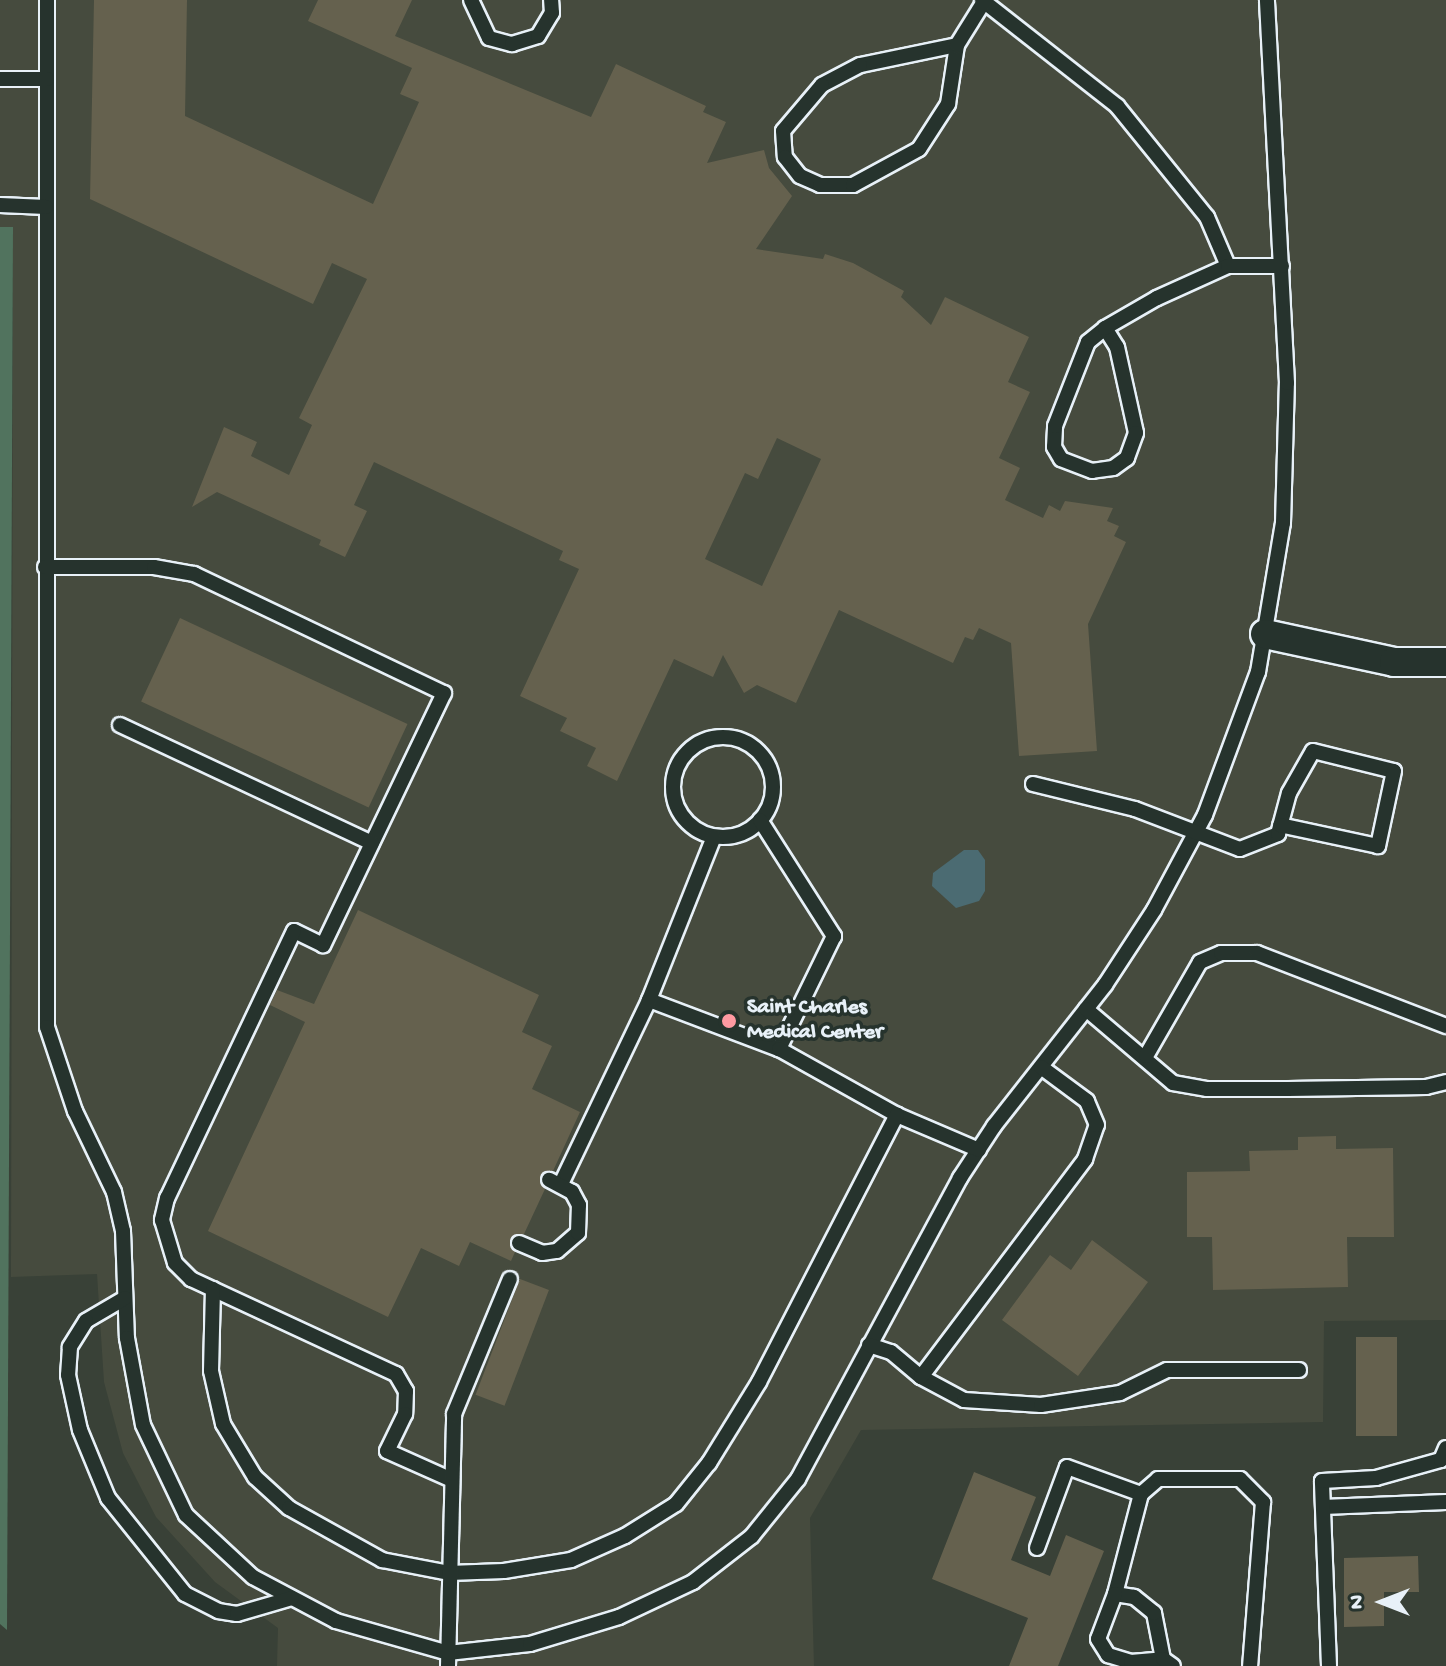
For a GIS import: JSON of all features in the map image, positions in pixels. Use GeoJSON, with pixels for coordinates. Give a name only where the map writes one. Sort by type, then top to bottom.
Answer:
{"type":"FeatureCollection","features":[{"type":"Feature","properties":{"kind":"street"},"geometry":{"type":"LineString","coordinates":[[1265,634],[1394,662],[1446,662]]}},
{"type":"Feature","properties":{"kind":"lane"},"geometry":{"type":"LineString","coordinates":[[47,0],[47,1027],[75,1111],[114,1192],[123,1231],[127,1338],[143,1425],[186,1515],[253,1577],[336,1621],[448,1660],[530,1644],[619,1617],[693,1582],[752,1536],[798,1479],[979,1150],[1086,1009],[1154,910],[1194,834],[1258,672],[1283,523],[1287,383],[1267,0]]}},
{"type":"Feature","properties":{"kind":"lane"},"geometry":{"type":"LineString","coordinates":[[471,0],[489,38],[512,44],[538,36],[552,13],[551,0]]}},
{"type":"Feature","properties":{"kind":"lane"},"geometry":{"type":"LineString","coordinates":[[957,45],[860,65],[822,85],[783,131],[785,157],[800,176],[820,185],[853,185],[919,149],[948,104],[957,45],[984,1],[1117,106],[1207,217],[1228,266]]}},
{"type":"Feature","properties":{"kind":"lane"},"geometry":{"type":"LineString","coordinates":[[0,79],[47,79]]}},
{"type":"Feature","properties":{"kind":"lane"},"geometry":{"type":"LineString","coordinates":[[0,205],[46,207]]}},
{"type":"Feature","properties":{"kind":"lane"},"geometry":{"type":"LineString","coordinates":[[1105,328],[1117,347],[1136,433],[1127,458],[1113,468],[1092,471],[1061,459],[1054,447],[1055,426],[1088,342],[1105,328],[1228,266],[1282,266]]}},
{"type":"Feature","properties":{"kind":"lane"},"geometry":{"type":"LineString","coordinates":[[45,567],[154,567],[194,574],[444,693],[323,945],[294,931],[167,1198],[165,1242],[175,1263],[191,1279],[396,1374],[406,1391],[405,1414],[387,1451],[450,1479]]}},
{"type":"Feature","properties":{"kind":"lane"},"geometry":{"type":"LineString","coordinates":[[120,725],[372,843]]}},
{"type":"Feature","properties":{"kind":"lane"},"geometry":{"type":"LineString","coordinates":[[728,738],[765,759],[774,789],[770,809],[760,820],[714,837],[692,828],[677,811],[672,785],[682,759],[706,741],[728,738]]}},
{"type":"Feature","properties":{"kind":"lane"},"geometry":{"type":"LineString","coordinates":[[1033,784],[1135,809],[1240,849],[1278,834],[1280,825],[1289,793],[1313,751],[1394,771],[1378,846],[1280,825]]}},
{"type":"Feature","properties":{"kind":"lane"},"geometry":{"type":"LineString","coordinates":[[760,820],[834,936],[779,1049]]}},
{"type":"Feature","properties":{"kind":"lane"},"geometry":{"type":"LineString","coordinates":[[519,1243],[542,1253],[557,1251],[578,1233],[579,1205],[555,1182],[649,1000],[714,837]]}},
{"type":"Feature","properties":{"kind":"lane"},"geometry":{"type":"LineString","coordinates":[[1146,1056],[1200,962],[1221,953],[1257,953],[1446,1026]]}},
{"type":"Feature","properties":{"kind":"lane"},"geometry":{"type":"LineString","coordinates":[[649,1000],[779,1049],[897,1115],[979,1150]]}},
{"type":"Feature","properties":{"kind":"lane"},"geometry":{"type":"LineString","coordinates":[[1086,1009],[1146,1056],[1173,1083],[1207,1089],[1426,1087],[1446,1082]]}},
{"type":"Feature","properties":{"kind":"lane"},"geometry":{"type":"LineString","coordinates":[[921,1377],[1085,1159],[1097,1125],[1087,1101],[1041,1067]]}},
{"type":"Feature","properties":{"kind":"lane"},"geometry":{"type":"LineString","coordinates":[[213,1289],[211,1371],[223,1424],[255,1477],[289,1508],[382,1560],[449,1573],[504,1571],[571,1560],[625,1536],[676,1504],[709,1463],[759,1382],[897,1115]]}},
{"type":"Feature","properties":{"kind":"lane"},"geometry":{"type":"LineString","coordinates":[[448,1660],[450,1479],[454,1414],[510,1279]]}},
{"type":"Feature","properties":{"kind":"lane"},"geometry":{"type":"LineString","coordinates":[[125,1298],[86,1321],[70,1347],[68,1375],[80,1430],[108,1498],[185,1594],[218,1611],[237,1614],[292,1598]]}},
{"type":"Feature","properties":{"kind":"lane"},"geometry":{"type":"LineString","coordinates":[[869,1345],[891,1352],[921,1377],[964,1400],[1041,1405],[1120,1393],[1167,1370],[1299,1370]]}},
{"type":"Feature","properties":{"kind":"lane"},"geometry":{"type":"LineString","coordinates":[[1329,1666],[1322,1481],[1376,1478],[1441,1460],[1446,1448]]}},
{"type":"Feature","properties":{"kind":"lane"},"geometry":{"type":"LineString","coordinates":[[1037,1548],[1067,1467],[1141,1494]]}},
{"type":"Feature","properties":{"kind":"lane"},"geometry":{"type":"LineString","coordinates":[[1115,1594],[1134,1597],[1154,1613],[1168,1663],[1131,1662],[1108,1655],[1098,1639],[1115,1594],[1141,1494],[1158,1479],[1240,1479],[1263,1502],[1250,1666]]}},
{"type":"Feature","properties":{"kind":"lane"},"geometry":{"type":"LineString","coordinates":[[1323,1507],[1446,1502]]}},
{"type":"Feature","properties":{"kind":"shaded area","name":"Saint Charles Medical Center"},"geometry":{"type":"Polygon","coordinates":[[[0,0],[1446,0],[1446,1320],[1324,1321],[1323,1422],[861,1430],[810,1518],[814,1666],[277,1666],[278,1628],[215,1582],[156,1517],[123,1453],[104,1382],[97,1274],[11,1277],[13,228],[0,227],[0,0]]]}},
{"type":"Feature","properties":{"kind":"green space"},"geometry":{"type":"Polygon","coordinates":[[[0,227],[13,227],[7,1630],[0,1624],[0,227]]]}},
{"type":"Feature","properties":{"kind":"water"},"geometry":{"type":"Polygon","coordinates":[[[964,850],[978,850],[985,860],[985,891],[979,901],[956,908],[932,886],[933,873],[964,850]]]}},
{"type":"Feature","properties":{"kind":"building"},"geometry":{"type":"Polygon","coordinates":[[[94,0],[187,0],[185,116],[373,204],[419,102],[400,94],[412,68],[308,21],[318,0],[412,0],[395,36],[591,117],[616,64],[706,106],[703,112],[726,122],[707,163],[764,150],[769,168],[792,196],[756,249],[823,259],[825,254],[853,263],[904,291],[901,297],[931,325],[945,297],[1029,337],[1008,382],[1030,392],[999,458],[1020,468],[1005,500],[1043,518],[1049,505],[1060,511],[1065,501],[1113,508],[1107,521],[1119,526],[1114,536],[1126,542],[1088,624],[1097,751],[1019,756],[1011,643],[979,628],[973,640],[965,637],[953,663],[839,610],[796,703],[757,685],[744,693],[723,655],[713,677],[674,659],[617,781],[587,766],[596,748],[560,731],[567,718],[520,696],[579,569],[559,560],[563,551],[374,462],[354,505],[367,511],[345,557],[319,545],[321,540],[217,492],[192,507],[224,427],[257,442],[251,456],[289,475],[312,425],[299,418],[367,279],[332,263],[313,304],[90,199],[94,0]],[[777,438],[758,479],[745,473],[705,559],[762,586],[821,459],[777,438]]]}},
{"type":"Feature","properties":{"kind":"building"},"geometry":{"type":"Polygon","coordinates":[[[180,618],[407,724],[369,807],[141,701],[180,618]]]}},
{"type":"Feature","properties":{"kind":"building"},"geometry":{"type":"Polygon","coordinates":[[[358,910],[539,995],[522,1032],[552,1046],[532,1089],[580,1112],[553,1171],[540,1176],[545,1189],[524,1234],[510,1238],[515,1252],[511,1261],[470,1242],[459,1266],[421,1248],[388,1317],[208,1231],[305,1022],[270,1005],[277,990],[314,1004],[358,910]]]}},
{"type":"Feature","properties":{"kind":"building"},"geometry":{"type":"Polygon","coordinates":[[[1336,1136],[1336,1149],[1393,1148],[1394,1237],[1347,1237],[1348,1287],[1213,1290],[1212,1237],[1187,1237],[1187,1172],[1250,1171],[1249,1151],[1298,1150],[1298,1137],[1336,1136]]]}},
{"type":"Feature","properties":{"kind":"building"},"geometry":{"type":"Polygon","coordinates":[[[1092,1240],[1148,1282],[1078,1376],[1002,1320],[1050,1255],[1071,1270],[1092,1240]]]}},
{"type":"Feature","properties":{"kind":"building"},"geometry":{"type":"Polygon","coordinates":[[[520,1279],[549,1290],[505,1406],[476,1395],[520,1279]]]}},
{"type":"Feature","properties":{"kind":"building"},"geometry":{"type":"Polygon","coordinates":[[[1356,1337],[1397,1337],[1397,1436],[1356,1436],[1356,1337]]]}},
{"type":"Feature","properties":{"kind":"building"},"geometry":{"type":"Polygon","coordinates":[[[974,1472],[1036,1497],[1011,1560],[1050,1576],[1066,1535],[1104,1551],[1058,1666],[1009,1666],[1028,1618],[932,1579],[974,1472]]]}},
{"type":"Feature","properties":{"kind":"building"},"geometry":{"type":"Polygon","coordinates":[[[1418,1556],[1419,1592],[1384,1592],[1384,1626],[1344,1627],[1344,1558],[1418,1556]]]}},
{"type":"Feature","properties":{"kind":"place","name":"Saint Charles Medical Center"},"geometry":{"type":"Point","coordinates":[729,1021]}}]}
